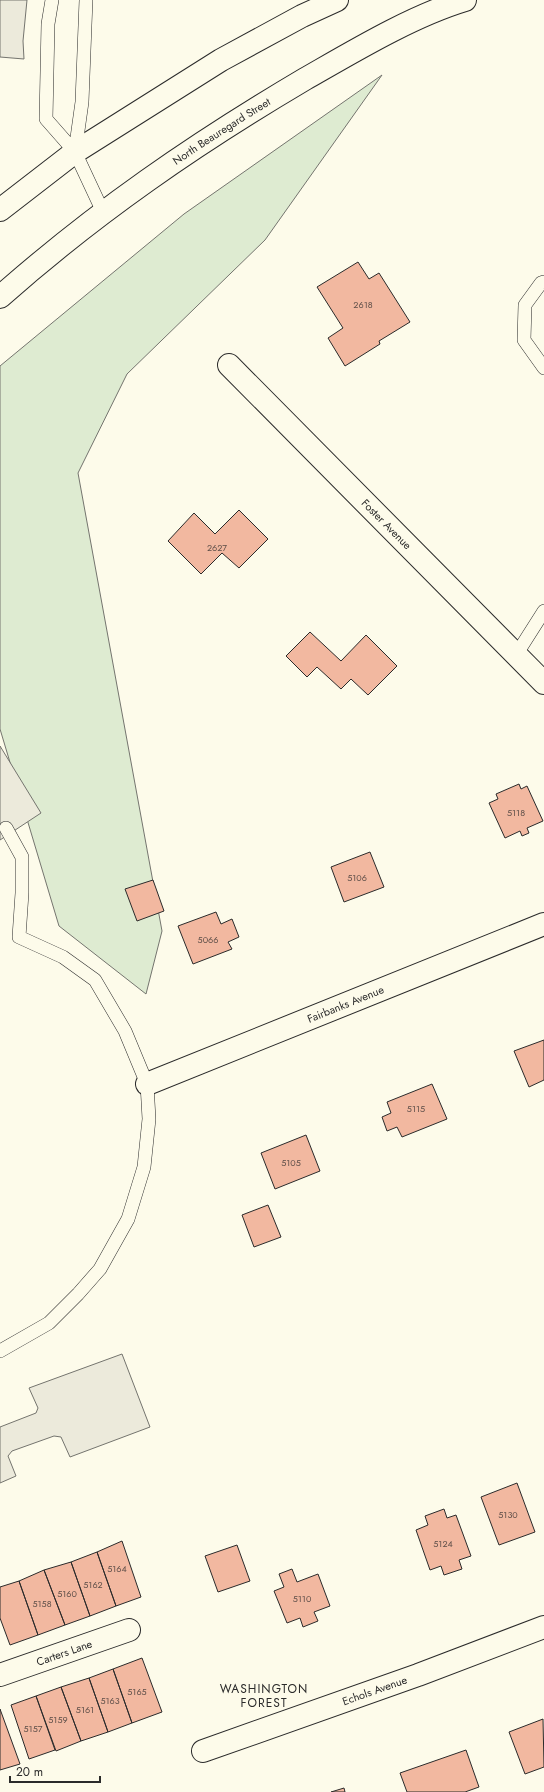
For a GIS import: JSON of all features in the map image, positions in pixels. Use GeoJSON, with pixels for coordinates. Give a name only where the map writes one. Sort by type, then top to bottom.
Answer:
{"type":"FeatureCollection","features":[{"type":"Feature","properties":{"kind":"street"},"geometry":{"type":"LineString","coordinates":[[0,210],[75,152],[221,60],[302,16],[337,0]]}},
{"type":"Feature","properties":{"kind":"street","name":"North Beauregard Street"},"geometry":{"type":"LineString","coordinates":[[3,289],[102,212],[173,161],[246,114],[329,65],[395,29],[465,0]]}},
{"type":"Feature","properties":{"kind":"street","name":"Foster Avenue"},"geometry":{"type":"LineString","coordinates":[[229,365],[544,683]]}},
{"type":"Feature","properties":{"kind":"street","name":"Fairbanks Avenue"},"geometry":{"type":"LineString","coordinates":[[147,1084],[544,924]]}},
{"type":"Feature","properties":{"kind":"street","name":"Echols Avenue"},"geometry":{"type":"LineString","coordinates":[[203,1751],[418,1675],[544,1627]]}},
{"type":"Feature","properties":{"kind":"street","name":"Carters Lane"},"geometry":{"type":"LineString","coordinates":[[0,1675],[129,1630]]}},
{"type":"Feature","properties":{"kind":"lane"},"geometry":{"type":"LineString","coordinates":[[52,0],[48,24],[46,119],[75,152],[102,212]]}},
{"type":"Feature","properties":{"kind":"lane"},"geometry":{"type":"LineString","coordinates":[[75,152],[82,102],[86,0]]}},
{"type":"Feature","properties":{"kind":"lane"},"geometry":{"type":"LineString","coordinates":[[542,283],[525,305],[524,340],[544,368]]}},
{"type":"Feature","properties":{"kind":"lane"},"geometry":{"type":"LineString","coordinates":[[516,655],[544,611]]}},
{"type":"Feature","properties":{"kind":"lane"},"geometry":{"type":"LineString","coordinates":[[0,1351],[48,1323],[78,1294],[100,1269],[128,1219],[144,1167],[149,1119],[147,1084],[125,1031],[95,980],[63,957],[18,937],[22,893],[22,857],[6,828]]}},
{"type":"Feature","properties":{"kind":"green space"},"geometry":{"type":"Polygon","coordinates":[[[382,75],[265,240],[127,374],[78,473],[162,931],[146,994],[59,926],[0,729],[0,366],[184,214],[382,75]]]}},
{"type":"Feature","properties":{"kind":"shaded area"},"geometry":{"type":"Polygon","coordinates":[[[0,0],[27,0],[23,41],[24,59],[0,57],[0,0]]]}},
{"type":"Feature","properties":{"kind":"shaded area"},"geometry":{"type":"Polygon","coordinates":[[[0,746],[41,813],[0,840],[0,746]]]}},
{"type":"Feature","properties":{"kind":"shaded area"},"geometry":{"type":"Polygon","coordinates":[[[122,1354],[150,1427],[70,1457],[61,1437],[54,1436],[12,1451],[8,1456],[16,1476],[0,1483],[0,1427],[36,1413],[38,1408],[29,1388],[122,1354]]]}},
{"type":"Feature","properties":{"kind":"building"},"geometry":{"type":"Polygon","coordinates":[[[358,262],[369,279],[379,273],[410,322],[379,341],[380,344],[345,366],[328,338],[343,328],[317,287],[358,262]]]}},
{"type":"Feature","properties":{"kind":"building"},"geometry":{"type":"Polygon","coordinates":[[[239,510],[268,539],[239,568],[222,553],[201,574],[168,541],[194,513],[215,534],[239,510]]]}},
{"type":"Feature","properties":{"kind":"building"},"geometry":{"type":"Polygon","coordinates":[[[310,632],[341,661],[366,635],[397,666],[368,695],[351,679],[341,689],[317,667],[307,677],[286,656],[310,632]]]}},
{"type":"Feature","properties":{"kind":"building"},"geometry":{"type":"Polygon","coordinates":[[[519,784],[521,789],[527,786],[543,821],[527,828],[529,833],[522,836],[520,831],[505,838],[489,803],[498,799],[496,794],[519,784]]]}},
{"type":"Feature","properties":{"kind":"building"},"geometry":{"type":"Polygon","coordinates":[[[370,852],[384,887],[344,902],[331,867],[370,852]]]}},
{"type":"Feature","properties":{"kind":"building"},"geometry":{"type":"Polygon","coordinates":[[[153,880],[164,911],[137,921],[125,889],[153,880]]]}},
{"type":"Feature","properties":{"kind":"building"},"geometry":{"type":"Polygon","coordinates":[[[216,912],[221,924],[232,919],[239,937],[228,942],[232,949],[193,964],[178,926],[216,912]]]}},
{"type":"Feature","properties":{"kind":"building"},"geometry":{"type":"Polygon","coordinates":[[[544,1040],[544,1080],[529,1087],[514,1051],[544,1040]]]}},
{"type":"Feature","properties":{"kind":"building"},"geometry":{"type":"Polygon","coordinates":[[[432,1084],[447,1119],[402,1137],[397,1127],[387,1131],[382,1117],[391,1113],[387,1102],[432,1084]]]}},
{"type":"Feature","properties":{"kind":"building"},"geometry":{"type":"Polygon","coordinates":[[[306,1135],[320,1171],[275,1189],[261,1153],[306,1135]]]}},
{"type":"Feature","properties":{"kind":"building"},"geometry":{"type":"Polygon","coordinates":[[[268,1205],[281,1237],[254,1247],[242,1215],[268,1205]]]}},
{"type":"Feature","properties":{"kind":"building"},"geometry":{"type":"Polygon","coordinates":[[[517,1483],[535,1532],[499,1545],[481,1497],[517,1483]]]}},
{"type":"Feature","properties":{"kind":"building"},"geometry":{"type":"Polygon","coordinates":[[[444,1509],[447,1518],[456,1515],[471,1556],[459,1560],[462,1569],[444,1575],[441,1566],[430,1570],[416,1530],[428,1525],[425,1516],[444,1509]]]}},
{"type":"Feature","properties":{"kind":"building"},"geometry":{"type":"Polygon","coordinates":[[[122,1541],[141,1597],[116,1606],[97,1552],[122,1541]]]}},
{"type":"Feature","properties":{"kind":"building"},"geometry":{"type":"Polygon","coordinates":[[[237,1545],[250,1581],[218,1592],[205,1556],[237,1545]]]}},
{"type":"Feature","properties":{"kind":"building"},"geometry":{"type":"Polygon","coordinates":[[[97,1552],[116,1606],[90,1616],[71,1562],[97,1552]]]}},
{"type":"Feature","properties":{"kind":"building"},"geometry":{"type":"Polygon","coordinates":[[[71,1562],[90,1616],[65,1625],[44,1570],[71,1562]]]}},
{"type":"Feature","properties":{"kind":"building"},"geometry":{"type":"Polygon","coordinates":[[[292,1569],[297,1582],[318,1574],[330,1606],[314,1612],[318,1621],[303,1627],[300,1618],[287,1623],[274,1591],[284,1587],[279,1574],[292,1569]]]}},
{"type":"Feature","properties":{"kind":"building"},"geometry":{"type":"Polygon","coordinates":[[[44,1570],[65,1625],[38,1635],[19,1581],[44,1570]]]}},
{"type":"Feature","properties":{"kind":"building"},"geometry":{"type":"Polygon","coordinates":[[[19,1581],[38,1635],[10,1645],[0,1618],[0,1587],[19,1581]]]}},
{"type":"Feature","properties":{"kind":"building"},"geometry":{"type":"Polygon","coordinates":[[[142,1658],[162,1712],[132,1723],[113,1669],[142,1658]]]}},
{"type":"Feature","properties":{"kind":"building"},"geometry":{"type":"Polygon","coordinates":[[[113,1669],[132,1723],[108,1732],[89,1678],[113,1669]]]}},
{"type":"Feature","properties":{"kind":"building"},"geometry":{"type":"Polygon","coordinates":[[[89,1678],[108,1732],[81,1741],[61,1687],[89,1678]]]}},
{"type":"Feature","properties":{"kind":"building"},"geometry":{"type":"Polygon","coordinates":[[[61,1687],[81,1741],[56,1751],[36,1696],[61,1687]]]}},
{"type":"Feature","properties":{"kind":"building"},"geometry":{"type":"Polygon","coordinates":[[[36,1696],[55,1750],[29,1759],[11,1705],[36,1696]]]}},
{"type":"Feature","properties":{"kind":"building"},"geometry":{"type":"Polygon","coordinates":[[[0,1709],[20,1764],[0,1770],[0,1709]]]}},
{"type":"Feature","properties":{"kind":"building"},"geometry":{"type":"Polygon","coordinates":[[[543,1719],[544,1767],[525,1774],[509,1732],[543,1719]]]}},
{"type":"Feature","properties":{"kind":"building"},"geometry":{"type":"Polygon","coordinates":[[[466,1750],[479,1787],[465,1792],[407,1792],[400,1773],[466,1750]]]}},
{"type":"Feature","properties":{"kind":"building"},"geometry":{"type":"Polygon","coordinates":[[[344,1788],[345,1792],[331,1792],[344,1788]]]}},
{"type":"Feature","properties":{"kind":"district","name":"WASHINGTON FOREST"},"geometry":{"type":"Point","coordinates":[264,1696]}}]}
